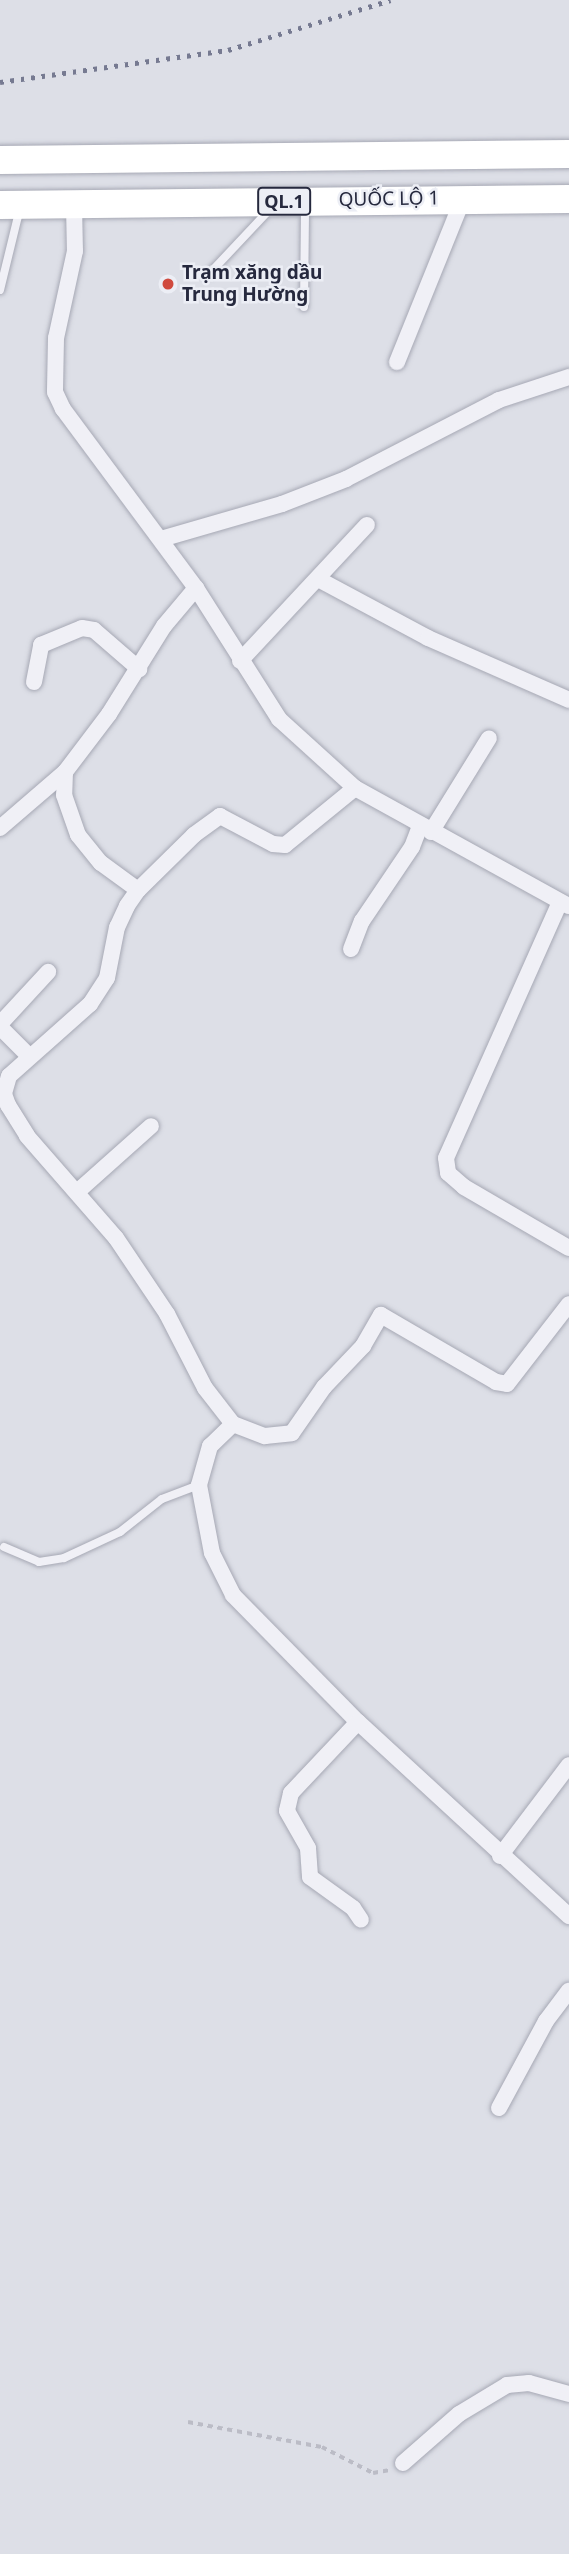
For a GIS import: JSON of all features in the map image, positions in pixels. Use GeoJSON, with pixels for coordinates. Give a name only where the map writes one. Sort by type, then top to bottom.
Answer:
{"type":"FeatureCollection","features":[{"type":"Feature","properties":{"kind":"highway"},"geometry":{"type":"LineString","coordinates":[[0,160],[569,154]]}},
{"type":"Feature","properties":{"kind":"highway"},"geometry":{"type":"LineString","coordinates":[[49,160],[63,205]]}},
{"type":"Feature","properties":{"kind":"highway","name":"QUỐC LỘ 1"},"geometry":{"type":"LineString","coordinates":[[10,205],[569,199]]}},
{"type":"Feature","properties":{"kind":"street"},"geometry":{"type":"LineString","coordinates":[[397,362],[463,199]]}},
{"type":"Feature","properties":{"kind":"street"},"geometry":{"type":"LineString","coordinates":[[63,205],[75,251],[56,338],[55,392],[63,410],[196,588],[240,662],[279,719],[355,788],[564,904],[446,1158],[448,1172],[464,1187],[569,1248]]}},
{"type":"Feature","properties":{"kind":"street"},"geometry":{"type":"LineString","coordinates":[[161,539],[282,504],[346,479],[499,400],[569,377]]}},
{"type":"Feature","properties":{"kind":"street"},"geometry":{"type":"LineString","coordinates":[[240,662],[367,525]]}},
{"type":"Feature","properties":{"kind":"street"},"geometry":{"type":"LineString","coordinates":[[318,579],[428,638],[569,700]]}},
{"type":"Feature","properties":{"kind":"street"},"geometry":{"type":"LineString","coordinates":[[0,828],[65,772],[139,669],[164,626],[196,588]]}},
{"type":"Feature","properties":{"kind":"street"},"geometry":{"type":"LineString","coordinates":[[34,682],[41,645],[82,628],[94,630],[139,669]]}},
{"type":"Feature","properties":{"kind":"street"},"geometry":{"type":"LineString","coordinates":[[351,948],[362,922],[489,738]]}},
{"type":"Feature","properties":{"kind":"street"},"geometry":{"type":"LineString","coordinates":[[65,772],[64,795],[78,835],[102,863],[138,890]]}},
{"type":"Feature","properties":{"kind":"street"},"geometry":{"type":"LineString","coordinates":[[355,788],[285,845],[273,844],[218,816],[138,890],[117,927],[100,991],[9,1076],[4,1094],[8,1105],[27,1136],[77,1192],[153,1293],[205,1388],[233,1424],[265,1436],[289,1436],[363,1346],[381,1315],[496,1382],[507,1384],[569,1304]]}},
{"type":"Feature","properties":{"kind":"street"},"geometry":{"type":"LineString","coordinates":[[29,1056],[0,1026],[48,972]]}},
{"type":"Feature","properties":{"kind":"street"},"geometry":{"type":"LineString","coordinates":[[77,1192],[151,1126]]}},
{"type":"Feature","properties":{"kind":"street"},"geometry":{"type":"LineString","coordinates":[[233,1424],[210,1446],[199,1485],[212,1553],[233,1595],[358,1721],[500,1856],[569,1916]]}},
{"type":"Feature","properties":{"kind":"street"},"geometry":{"type":"LineString","coordinates":[[358,1721],[291,1793],[287,1811],[308,1848],[310,1877],[353,1908],[361,1920]]}},
{"type":"Feature","properties":{"kind":"street"},"geometry":{"type":"LineString","coordinates":[[500,1856],[569,1765]]}},
{"type":"Feature","properties":{"kind":"street"},"geometry":{"type":"LineString","coordinates":[[499,2108],[547,2021],[569,1991]]}},
{"type":"Feature","properties":{"kind":"street"},"geometry":{"type":"LineString","coordinates":[[403,2463],[459,2414],[507,2385],[517,2382],[569,2394]]}},
{"type":"Feature","properties":{"kind":"lane"},"geometry":{"type":"LineString","coordinates":[[209,275],[291,201]]}},
{"type":"Feature","properties":{"kind":"lane"},"geometry":{"type":"LineString","coordinates":[[291,201],[304,307]]}},
{"type":"Feature","properties":{"kind":"lane"},"geometry":{"type":"LineString","coordinates":[[0,290],[10,205]]}},
{"type":"Feature","properties":{"kind":"lane"},"geometry":{"type":"LineString","coordinates":[[4,1548],[39,1562],[64,1558],[120,1532],[150,1506],[199,1485]]}},
{"type":"Feature","properties":{"kind":"path"},"geometry":{"type":"LineString","coordinates":[[188,2422],[323,2447],[373,2473],[403,2463]]}},
{"type":"Feature","properties":{"kind":"railway"},"geometry":{"type":"LineString","coordinates":[[0,82],[228,50],[391,0]]}},
{"type":"Feature","properties":{"kind":"place","name":"Trạm xăng dầu Trung Hường"},"geometry":{"type":"Point","coordinates":[168,284]}}]}
